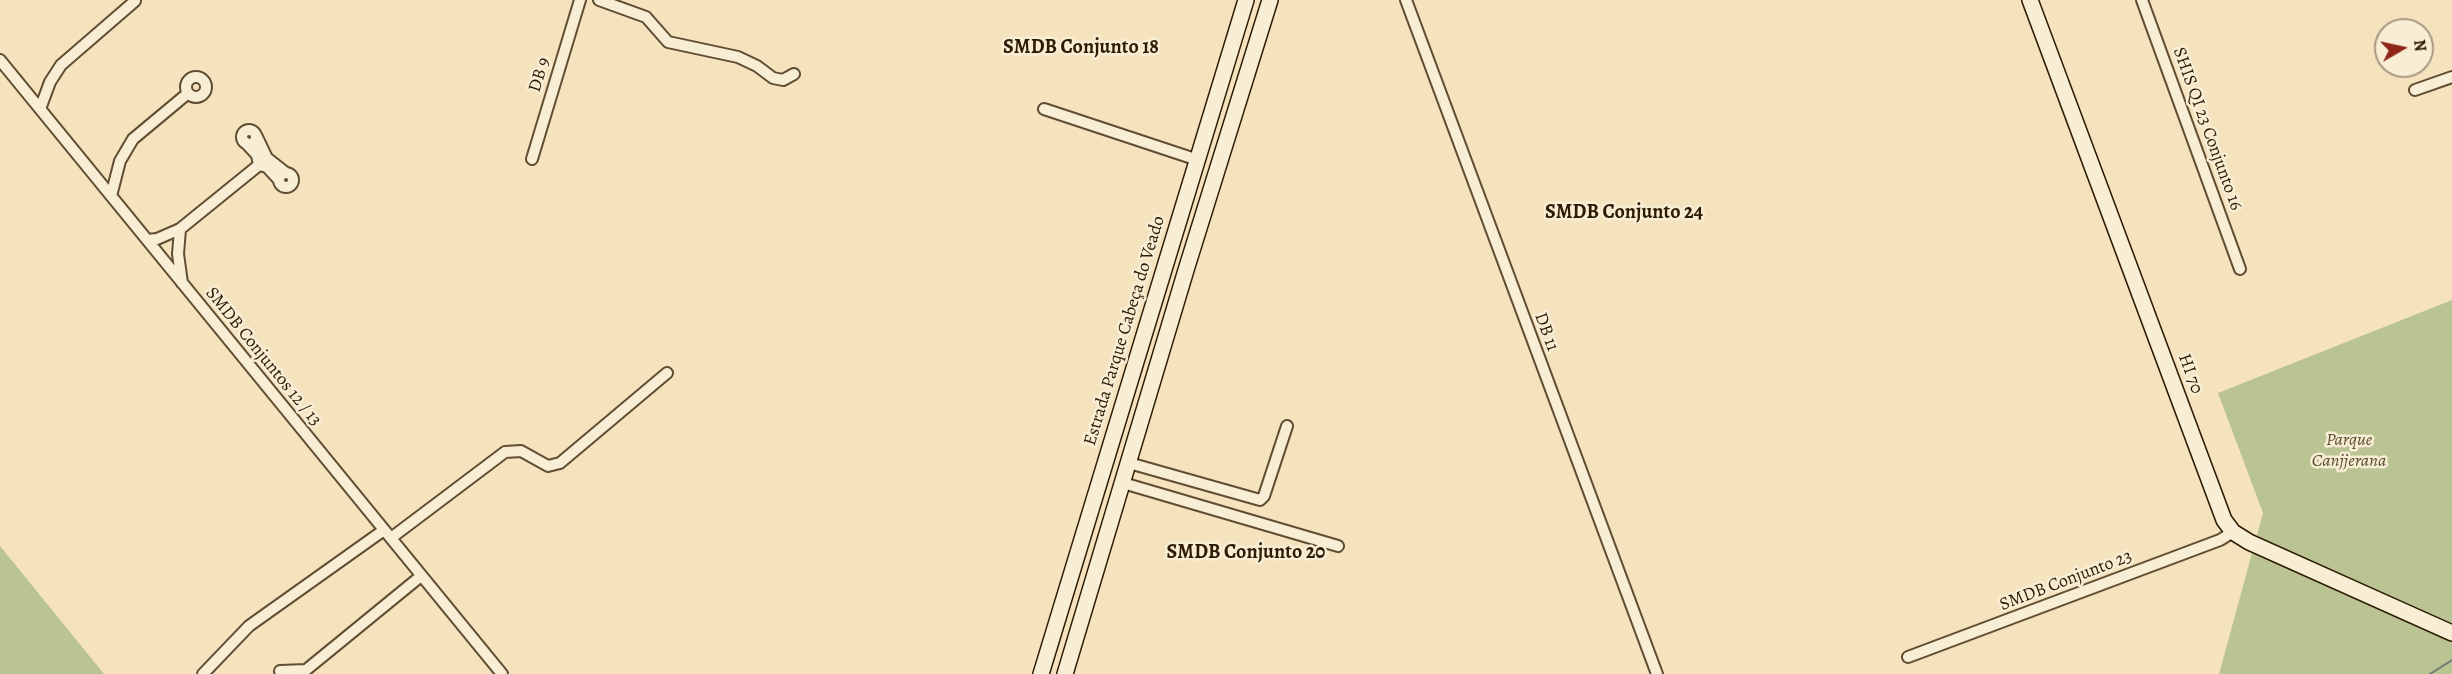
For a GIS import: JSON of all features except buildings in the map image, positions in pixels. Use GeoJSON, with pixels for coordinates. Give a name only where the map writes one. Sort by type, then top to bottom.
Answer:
{"type":"FeatureCollection","features":[{"type":"Feature","properties":{"kind":"main road","name":"Estrada Parque Cabeça do Veado"},"geometry":{"type":"LineString","coordinates":[[1041,674],[1246,0]]}},
{"type":"Feature","properties":{"kind":"main road"},"geometry":{"type":"LineString","coordinates":[[1065,674],[1270,0]]}},
{"type":"Feature","properties":{"kind":"main road","name":"HI 70"},"geometry":{"type":"LineString","coordinates":[[2030,0],[2219,508],[2233,532]]}},
{"type":"Feature","properties":{"kind":"main road"},"geometry":{"type":"LineString","coordinates":[[2233,532],[2249,542],[2452,633]]}},
{"type":"Feature","properties":{"kind":"street"},"geometry":{"type":"LineString","coordinates":[[39,109],[50,82],[61,65],[135,0]]}},
{"type":"Feature","properties":{"kind":"street","name":"DB 9"},"geometry":{"type":"LineString","coordinates":[[532,159],[580,0]]}},
{"type":"Feature","properties":{"kind":"street"},"geometry":{"type":"LineString","coordinates":[[599,0],[646,17],[668,42],[738,57],[757,66],[773,78],[783,80],[794,74]]}},
{"type":"Feature","properties":{"kind":"street","name":"DB 11"},"geometry":{"type":"LineString","coordinates":[[1406,0],[1657,674]]}},
{"type":"Feature","properties":{"kind":"street","name":"SHIS QI 23 Conjunto 16"},"geometry":{"type":"LineString","coordinates":[[2142,0],[2240,269]]}},
{"type":"Feature","properties":{"kind":"street","name":"SMDB Conjuntos 12 / 13"},"geometry":{"type":"LineString","coordinates":[[0,60],[502,674]]}},
{"type":"Feature","properties":{"kind":"street"},"geometry":{"type":"LineString","coordinates":[[2415,90],[2452,77]]}},
{"type":"Feature","properties":{"kind":"street"},"geometry":{"type":"LineString","coordinates":[[111,196],[120,161],[133,139],[188,94]]}},
{"type":"Feature","properties":{"kind":"street"},"geometry":{"type":"LineString","coordinates":[[1044,109],[1198,159]]}},
{"type":"Feature","properties":{"kind":"street"},"geometry":{"type":"LineString","coordinates":[[256,135],[267,158],[283,177],[259,165],[257,155],[245,142],[252,143],[256,135]]}},
{"type":"Feature","properties":{"kind":"street"},"geometry":{"type":"LineString","coordinates":[[147,240],[157,239],[180,229],[259,165]]}},
{"type":"Feature","properties":{"kind":"street"},"geometry":{"type":"LineString","coordinates":[[180,229],[178,254],[182,284]]}},
{"type":"Feature","properties":{"kind":"street"},"geometry":{"type":"LineString","coordinates":[[203,674],[257,619],[388,534],[505,452],[516,449],[548,466],[556,465],[667,373]]}},
{"type":"Feature","properties":{"kind":"street"},"geometry":{"type":"LineString","coordinates":[[1129,463],[1260,500],[1264,496],[1287,426]]}},
{"type":"Feature","properties":{"kind":"street"},"geometry":{"type":"LineString","coordinates":[[1123,483],[1338,546]]}},
{"type":"Feature","properties":{"kind":"street","name":"SMDB Conjunto 23"},"geometry":{"type":"LineString","coordinates":[[1908,657],[2220,540],[2233,532]]}},
{"type":"Feature","properties":{"kind":"street"},"geometry":{"type":"LineString","coordinates":[[280,671],[306,670],[421,576]]}},
{"type":"Feature","properties":{"kind":"green space","name":"Parque Canjjerana"},"geometry":{"type":"Polygon","coordinates":[[[2452,300],[2452,674],[2219,674],[2263,513],[2218,393],[2452,300]]]}},
{"type":"Feature","properties":{"kind":"green space"},"geometry":{"type":"Polygon","coordinates":[[[0,546],[104,674],[0,674],[0,546]]]}},
{"type":"Feature","properties":{"kind":"waterway"},"geometry":{"type":"LineString","coordinates":[[2430,674],[2452,660]]}},
{"type":"Feature","properties":{"kind":"district","name":"SMDB Conjunto 18"},"geometry":{"type":"Point","coordinates":[1081,48]}},
{"type":"Feature","properties":{"kind":"district","name":"SMDB Conjunto 24"},"geometry":{"type":"Point","coordinates":[1624,213]}},
{"type":"Feature","properties":{"kind":"district","name":"SMDB Conjunto 20"},"geometry":{"type":"Point","coordinates":[1246,553]}}]}
